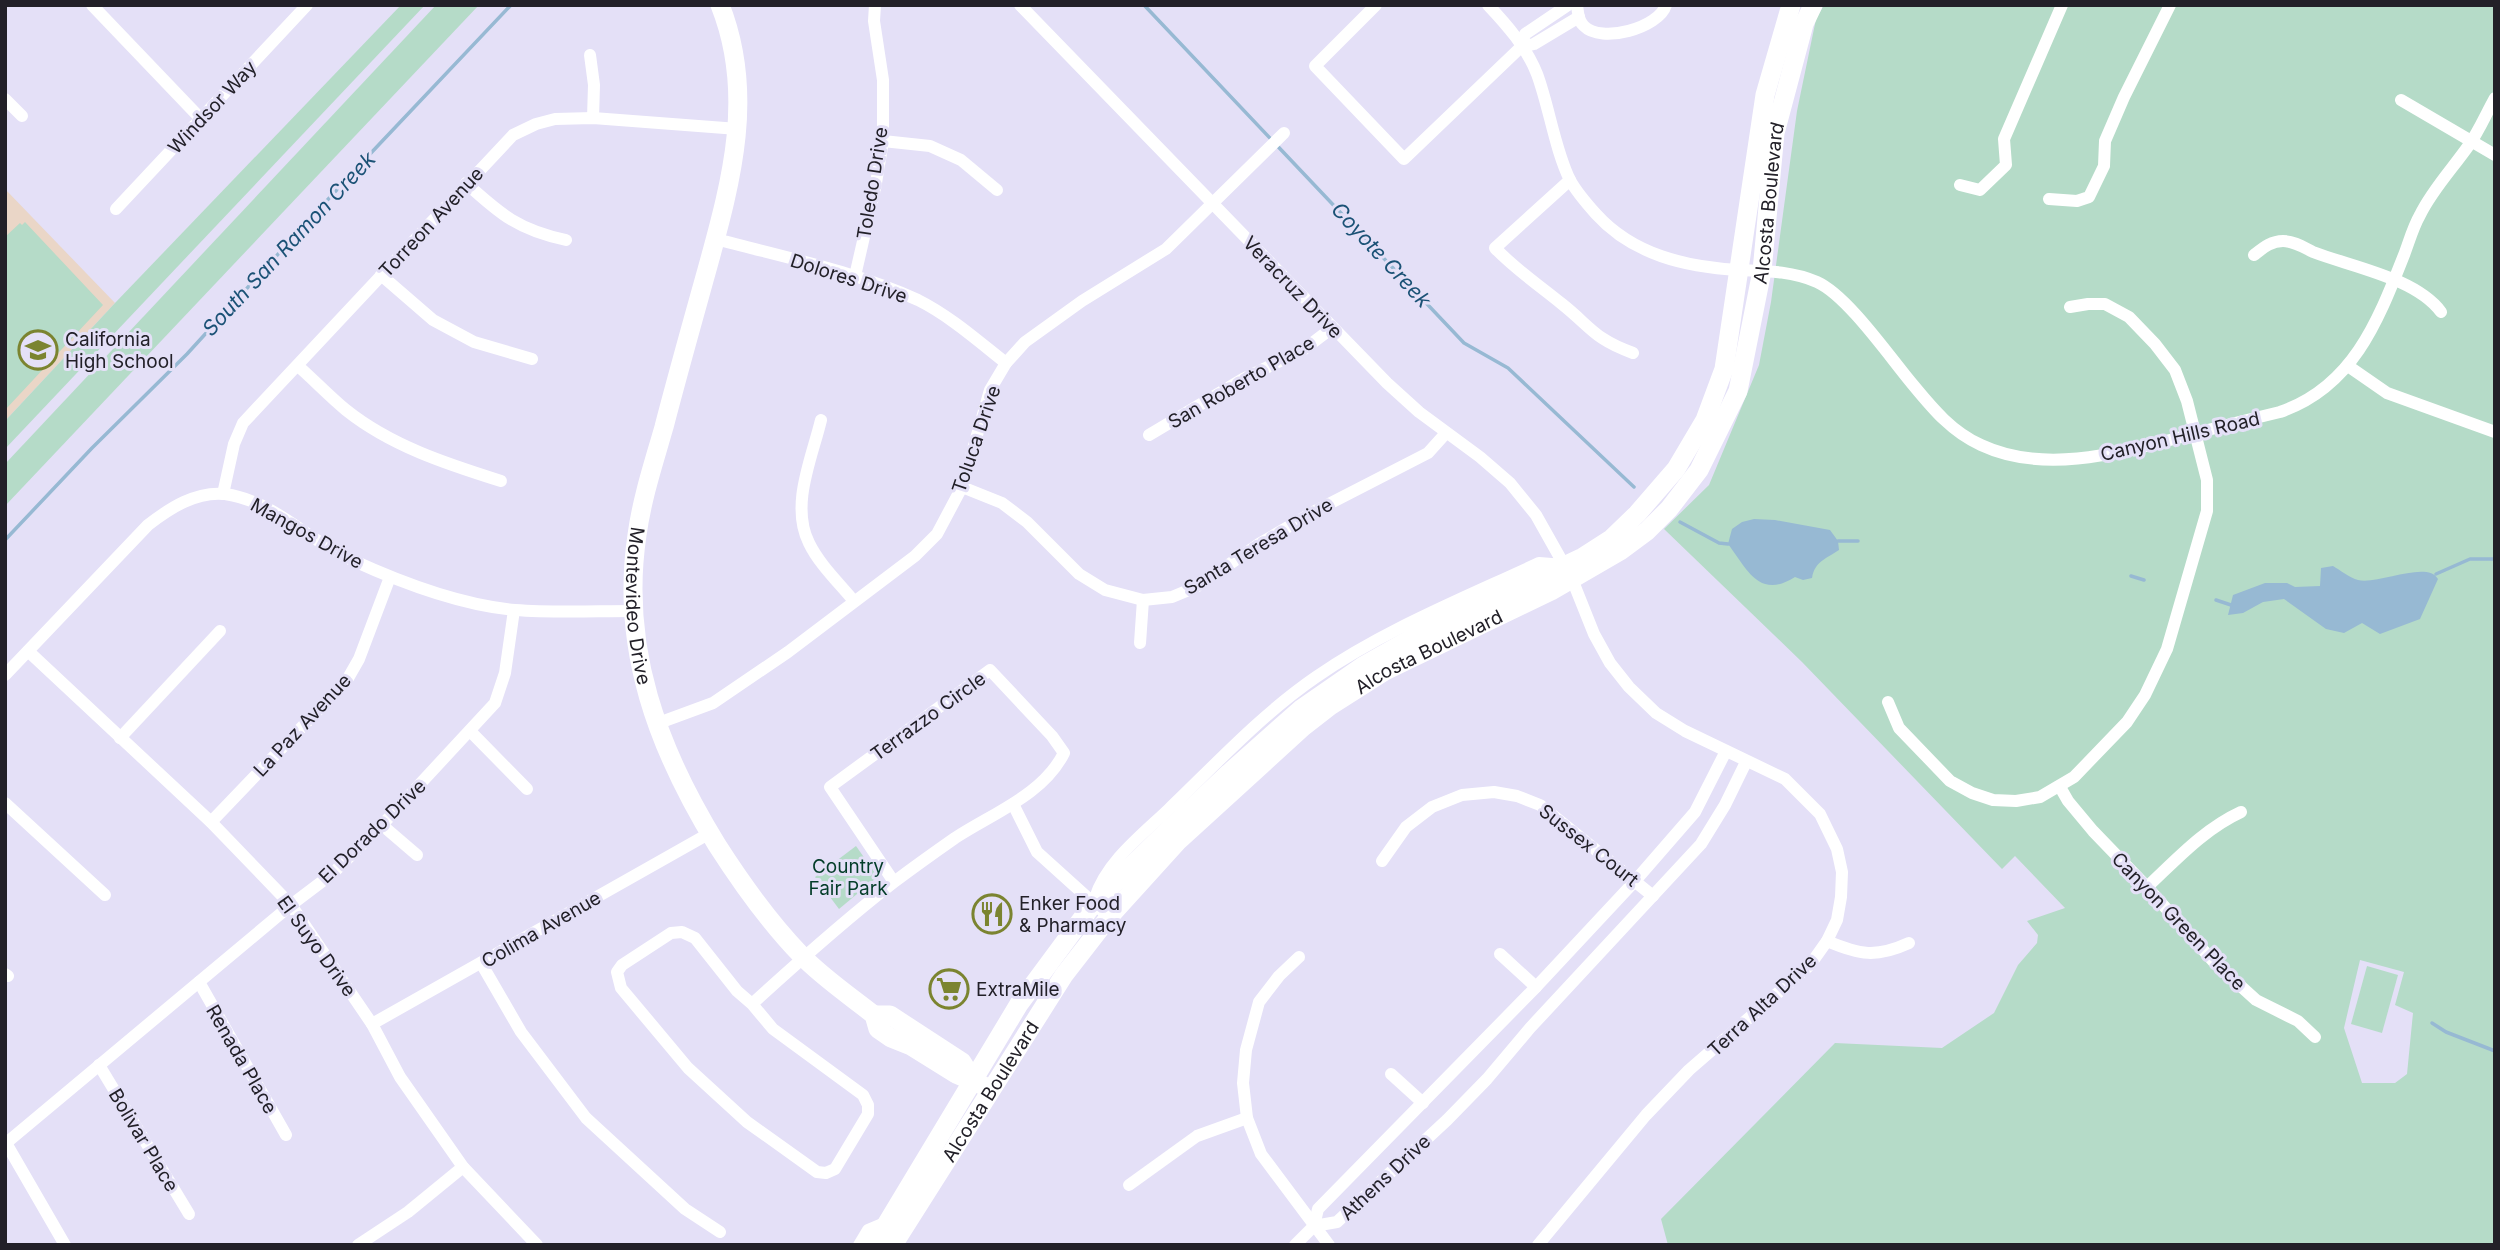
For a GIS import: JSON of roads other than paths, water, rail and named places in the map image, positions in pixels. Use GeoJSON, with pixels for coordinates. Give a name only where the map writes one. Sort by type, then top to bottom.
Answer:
{"type":"FeatureCollection","features":[{"type":"Feature","properties":{"kind":"main road","name":"Montevideo Drive"},"geometry":{"type":"LineString","coordinates":[[720,5],[734,58],[738,129],[734,165],[716,239],[647,488],[637,535],[633,611],[646,691],[672,764],[710,833],[771,921],[803,957],[874,1015],[890,1015],[930,1040],[962,1062],[982,1085]]}},
{"type":"Feature","properties":{"kind":"main road","name":"Alcosta Boulevard"},"geometry":{"type":"LineString","coordinates":[[874,1245],[982,1085],[1064,975],[1109,917],[1177,842],[1303,727],[1330,706],[1385,671],[1568,572],[1583,557],[1611,539],[1676,469],[1705,420],[1724,369],[1765,95],[1791,5]]}},
{"type":"Feature","properties":{"kind":"main road","name":"Alcosta Boulevard"},"geometry":{"type":"LineString","coordinates":[[893,1245],[982,1085],[1019,1004],[1093,904],[1229,773],[1301,709],[1363,666],[1416,636],[1620,551],[1647,531],[1669,509],[1699,470],[1738,391],[1762,271],[1775,133],[1804,24],[1813,5]]}},
{"type":"Feature","properties":{"kind":"street"},"geometry":{"type":"LineString","coordinates":[[92,5],[201,119]]}},
{"type":"Feature","properties":{"kind":"street","name":"Windsor Way"},"geometry":{"type":"LineString","coordinates":[[116,209],[307,5]]}},
{"type":"Feature","properties":{"kind":"street","name":"Toledo Drive"},"geometry":{"type":"LineString","coordinates":[[855,276],[883,141],[883,80],[874,20],[875,5]]}},
{"type":"Feature","properties":{"kind":"street","name":"Veracruz Drive"},"geometry":{"type":"LineString","coordinates":[[1020,5],[1387,383],[1510,483],[1536,515],[1568,572]]}},
{"type":"Feature","properties":{"kind":"street"},"geometry":{"type":"LineString","coordinates":[[1376,5],[1314,66],[1404,159],[1521,47],[1525,34],[1568,5]]}},
{"type":"Feature","properties":{"kind":"street","name":"Canyon Hills Road"},"geometry":{"type":"LineString","coordinates":[[1488,5],[1505,23],[1536,72],[1570,180],[1595,213],[1617,234],[1654,255],[1692,266],[1797,274],[1821,284],[1856,316],[1933,409],[1955,430],[1981,446],[2015,457],[2044,460],[2079,458],[2134,449],[2302,404],[2323,390],[2348,366],[2377,320],[2420,214],[2472,142],[2495,98]]}},
{"type":"Feature","properties":{"kind":"street"},"geometry":{"type":"LineString","coordinates":[[1521,47],[1534,44],[1578,11],[1581,24],[1590,31],[1618,34],[1651,23],[1659,18],[1666,5]]}},
{"type":"Feature","properties":{"kind":"street"},"geometry":{"type":"LineString","coordinates":[[1961,185],[1980,190],[2006,165],[2004,139],[2062,5]]}},
{"type":"Feature","properties":{"kind":"street"},"geometry":{"type":"LineString","coordinates":[[2049,200],[2077,201],[2089,197],[2104,166],[2105,141],[2124,97],[2171,5]]}},
{"type":"Feature","properties":{"kind":"street"},"geometry":{"type":"LineString","coordinates":[[590,55],[594,85],[593,118]]}},
{"type":"Feature","properties":{"kind":"street"},"geometry":{"type":"LineString","coordinates":[[5,99],[22,116]]}},
{"type":"Feature","properties":{"kind":"street"},"geometry":{"type":"LineString","coordinates":[[2401,100],[2495,155]]}},
{"type":"Feature","properties":{"kind":"street","name":"Torreon Avenue"},"geometry":{"type":"LineString","coordinates":[[223,494],[234,444],[243,423],[513,135],[555,119],[593,118],[738,129]]}},
{"type":"Feature","properties":{"kind":"street","name":"Toluca Drive"},"geometry":{"type":"LineString","coordinates":[[656,724],[713,704],[788,652],[853,600],[915,556],[937,534],[962,487],[990,390],[1006,363],[1025,342],[1082,301],[1166,249],[1284,133]]}},
{"type":"Feature","properties":{"kind":"street"},"geometry":{"type":"LineString","coordinates":[[883,141],[930,146],[961,160],[997,190]]}},
{"type":"Feature","properties":{"kind":"street"},"geometry":{"type":"LineString","coordinates":[[1570,180],[1495,248],[1517,271],[1564,306],[1592,333],[1609,345],[1633,353]]}},
{"type":"Feature","properties":{"kind":"street"},"geometry":{"type":"LineString","coordinates":[[466,183],[496,211],[516,225],[566,240]]}},
{"type":"Feature","properties":{"kind":"street","name":"Dolores Drive"},"geometry":{"type":"LineString","coordinates":[[716,239],[855,276],[919,301],[965,330],[1006,363]]}},
{"type":"Feature","properties":{"kind":"street"},"geometry":{"type":"LineString","coordinates":[[2254,255],[2270,243],[2294,242],[2394,281],[2433,302],[2441,312]]}},
{"type":"Feature","properties":{"kind":"street"},"geometry":{"type":"LineString","coordinates":[[381,275],[433,320],[474,342],[532,359]]}},
{"type":"Feature","properties":{"kind":"street"},"geometry":{"type":"LineString","coordinates":[[1888,702],[1899,728],[1950,781],[1993,800],[2016,801],[2040,797],[2074,777],[2127,722],[2145,695],[2167,649],[2207,511],[2207,480],[2187,401],[2175,370],[2129,317],[2105,304],[2070,307]]}},
{"type":"Feature","properties":{"kind":"street","name":"San Roberto Place"},"geometry":{"type":"LineString","coordinates":[[1149,435],[1243,379],[1303,350],[1332,328]]}},
{"type":"Feature","properties":{"kind":"street"},"geometry":{"type":"LineString","coordinates":[[298,366],[346,411],[388,438],[439,462],[501,481]]}},
{"type":"Feature","properties":{"kind":"street"},"geometry":{"type":"LineString","coordinates":[[2348,366],[2387,393],[2495,432]]}},
{"type":"Feature","properties":{"kind":"street"},"geometry":{"type":"LineString","coordinates":[[821,420],[802,495],[802,521],[810,544],[853,600]]}},
{"type":"Feature","properties":{"kind":"street","name":"Santa Teresa Drive"},"geometry":{"type":"LineString","coordinates":[[962,487],[1002,503],[1027,522],[1079,574],[1105,590],[1143,600],[1172,597],[1196,587],[1259,544],[1317,510],[1428,453],[1446,433]]}},
{"type":"Feature","properties":{"kind":"street","name":"Mangos Drive"},"geometry":{"type":"LineString","coordinates":[[5,674],[148,525],[168,510],[195,497],[223,494],[258,502],[348,559],[390,577],[467,601],[514,610],[633,611]]}},
{"type":"Feature","properties":{"kind":"street","name":"Terra Alta Drive"},"geometry":{"type":"LineString","coordinates":[[1538,1245],[1655,1106],[1689,1070],[1798,977],[1827,941],[1837,920],[1841,897],[1842,872],[1837,849],[1820,814],[1786,779],[1685,732],[1656,712],[1629,687],[1610,663],[1594,634],[1568,572]]}},
{"type":"Feature","properties":{"kind":"street","name":"La Paz Avenue"},"geometry":{"type":"LineString","coordinates":[[211,822],[347,680],[359,659],[390,577]]}},
{"type":"Feature","properties":{"kind":"street"},"geometry":{"type":"LineString","coordinates":[[1140,643],[1143,600]]}},
{"type":"Feature","properties":{"kind":"street","name":"El Dorado Drive"},"geometry":{"type":"LineString","coordinates":[[6,1143],[291,905],[332,874],[382,825],[495,703],[505,673],[514,610]]}},
{"type":"Feature","properties":{"kind":"street"},"geometry":{"type":"LineString","coordinates":[[120,738],[220,631]]}},
{"type":"Feature","properties":{"kind":"street","name":"El Suyo Drive"},"geometry":{"type":"LineString","coordinates":[[28,651],[211,822],[291,905],[372,1024],[400,1077],[463,1167],[537,1245]]}},
{"type":"Feature","properties":{"kind":"street","name":"Terrazzo Circle"},"geometry":{"type":"LineString","coordinates":[[752,1004],[803,957],[894,882],[957,837],[1013,804],[1056,769],[1063,753],[1052,736],[989,670],[830,787],[894,882]]}},
{"type":"Feature","properties":{"kind":"street"},"geometry":{"type":"LineString","coordinates":[[470,731],[527,789]]}},
{"type":"Feature","properties":{"kind":"street","name":"Athens Drive"},"geometry":{"type":"LineString","coordinates":[[1726,751],[1695,811],[1635,881],[1318,1209],[1314,1226],[1337,1222],[1447,1121],[1701,844],[1725,805],[1746,762]]}},
{"type":"Feature","properties":{"kind":"street","name":"Canyon Green Place"},"geometry":{"type":"LineString","coordinates":[[2060,787],[2093,831],[2221,969],[2256,1000],[2298,1021],[2315,1037]]}},
{"type":"Feature","properties":{"kind":"street","name":"Sussex Court"},"geometry":{"type":"LineString","coordinates":[[1382,861],[1406,827],[1432,807],[1462,795],[1494,792],[1517,796],[1540,805],[1653,896]]}},
{"type":"Feature","properties":{"kind":"street"},"geometry":{"type":"LineString","coordinates":[[5,803],[105,895]]}},
{"type":"Feature","properties":{"kind":"street"},"geometry":{"type":"LineString","coordinates":[[1013,804],[1037,852],[1109,917]]}},
{"type":"Feature","properties":{"kind":"street"},"geometry":{"type":"LineString","coordinates":[[2147,887],[2198,839],[2223,820],[2241,812]]}},
{"type":"Feature","properties":{"kind":"street"},"geometry":{"type":"LineString","coordinates":[[382,825],[417,855]]}},
{"type":"Feature","properties":{"kind":"street","name":"Colima Avenue"},"geometry":{"type":"LineString","coordinates":[[372,1024],[710,833]]}},
{"type":"Feature","properties":{"kind":"street"},"geometry":{"type":"LineString","coordinates":[[682,932],[695,938],[737,991],[752,1004],[773,1029],[863,1095],[868,1105],[868,1114],[835,1169],[826,1173],[817,1172],[747,1122],[688,1068],[621,988],[617,972],[622,965],[671,933],[682,932]]}},
{"type":"Feature","properties":{"kind":"street"},"geometry":{"type":"LineString","coordinates":[[1827,941],[1853,952],[1871,953],[1894,950],[1909,943]]}},
{"type":"Feature","properties":{"kind":"street"},"geometry":{"type":"LineString","coordinates":[[1500,954],[1535,987]]}},
{"type":"Feature","properties":{"kind":"street"},"geometry":{"type":"LineString","coordinates":[[1299,957],[1279,976],[1259,1002],[1246,1050],[1243,1083],[1247,1118],[1261,1154],[1329,1245]]}},
{"type":"Feature","properties":{"kind":"street"},"geometry":{"type":"LineString","coordinates":[[481,963],[521,1032],[586,1118],[685,1209],[720,1232]]}},
{"type":"Feature","properties":{"kind":"street","name":"Renada Place"},"geometry":{"type":"LineString","coordinates":[[198,982],[286,1135]]}},
{"type":"Feature","properties":{"kind":"street","name":"Bolivar Place"},"geometry":{"type":"LineString","coordinates":[[99,1065],[189,1214]]}},
{"type":"Feature","properties":{"kind":"street"},"geometry":{"type":"LineString","coordinates":[[1391,1074],[1423,1103]]}},
{"type":"Feature","properties":{"kind":"street"},"geometry":{"type":"LineString","coordinates":[[1129,1185],[1197,1136],[1247,1118]]}},
{"type":"Feature","properties":{"kind":"street"},"geometry":{"type":"LineString","coordinates":[[6,1143],[65,1245]]}},
{"type":"Feature","properties":{"kind":"street"},"geometry":{"type":"LineString","coordinates":[[362,1244],[408,1212],[463,1167]]}},
{"type":"Feature","properties":{"kind":"street","name":"Alcosta Boulevard"},"geometry":{"type":"LineString","coordinates":[[859,1245],[868,1230],[890,1220]]}},
{"type":"Feature","properties":{"kind":"street"},"geometry":{"type":"LineString","coordinates":[[1295,1245],[1314,1226]]}},
{"type":"Feature","properties":{"kind":"water"},"geometry":{"type":"Polygon","coordinates":[[[1754,519],[1830,530],[1838,541],[1839,550],[1818,564],[1812,578],[1803,580],[1795,577],[1772,585],[1763,583],[1748,571],[1728,544],[1732,529],[1742,522],[1754,519]]]}},
{"type":"Feature","properties":{"kind":"water"},"geometry":{"type":"Polygon","coordinates":[[[2333,566],[2358,580],[2367,581],[2413,572],[2432,574],[2438,579],[2420,619],[2380,634],[2362,623],[2344,633],[2326,629],[2284,599],[2263,602],[2243,613],[2228,615],[2233,595],[2265,583],[2287,583],[2295,587],[2320,586],[2321,568],[2333,566]]]}},
{"type":"Feature","properties":{"kind":"waterway","name":"South San Ramon Creek"},"geometry":{"type":"LineString","coordinates":[[5,540],[92,448],[187,354],[353,172],[511,5]]}},
{"type":"Feature","properties":{"kind":"waterway","name":"Coyote Creek"},"geometry":{"type":"LineString","coordinates":[[1144,5],[1464,343],[1508,368],[1634,487]]}},
{"type":"Feature","properties":{"kind":"waterway","name":"Coyote Creek"},"geometry":{"type":"LineString","coordinates":[[1680,522],[1719,543],[1728,544]]}},
{"type":"Feature","properties":{"kind":"waterway","name":"Coyote Creek"},"geometry":{"type":"LineString","coordinates":[[1838,541],[1858,541]]}},
{"type":"Feature","properties":{"kind":"waterway","name":"Coyote Creek"},"geometry":{"type":"LineString","coordinates":[[2436,574],[2470,559],[2495,559]]}},
{"type":"Feature","properties":{"kind":"waterway","name":"Coyote Creek"},"geometry":{"type":"LineString","coordinates":[[2131,576],[2144,580]]}},
{"type":"Feature","properties":{"kind":"waterway","name":"Coyote Creek"},"geometry":{"type":"LineString","coordinates":[[2216,600],[2231,605]]}},
{"type":"Feature","properties":{"kind":"waterway"},"geometry":{"type":"LineString","coordinates":[[2432,1023],[2446,1032],[2495,1051]]}},
{"type":"Feature","properties":{"kind":"place","name":"California High School"},"geometry":{"type":"Point","coordinates":[38,350]}},
{"type":"Feature","properties":{"kind":"place","name":"Enker Food & Pharmacy"},"geometry":{"type":"Point","coordinates":[992,914]}},
{"type":"Feature","properties":{"kind":"place","name":"ExtraMile"},"geometry":{"type":"Point","coordinates":[949,989]}},
{"type":"Feature","properties":{"kind":"park label","name":"Country Fair Park"},"geometry":{"type":"Point","coordinates":[848,877]}}]}
